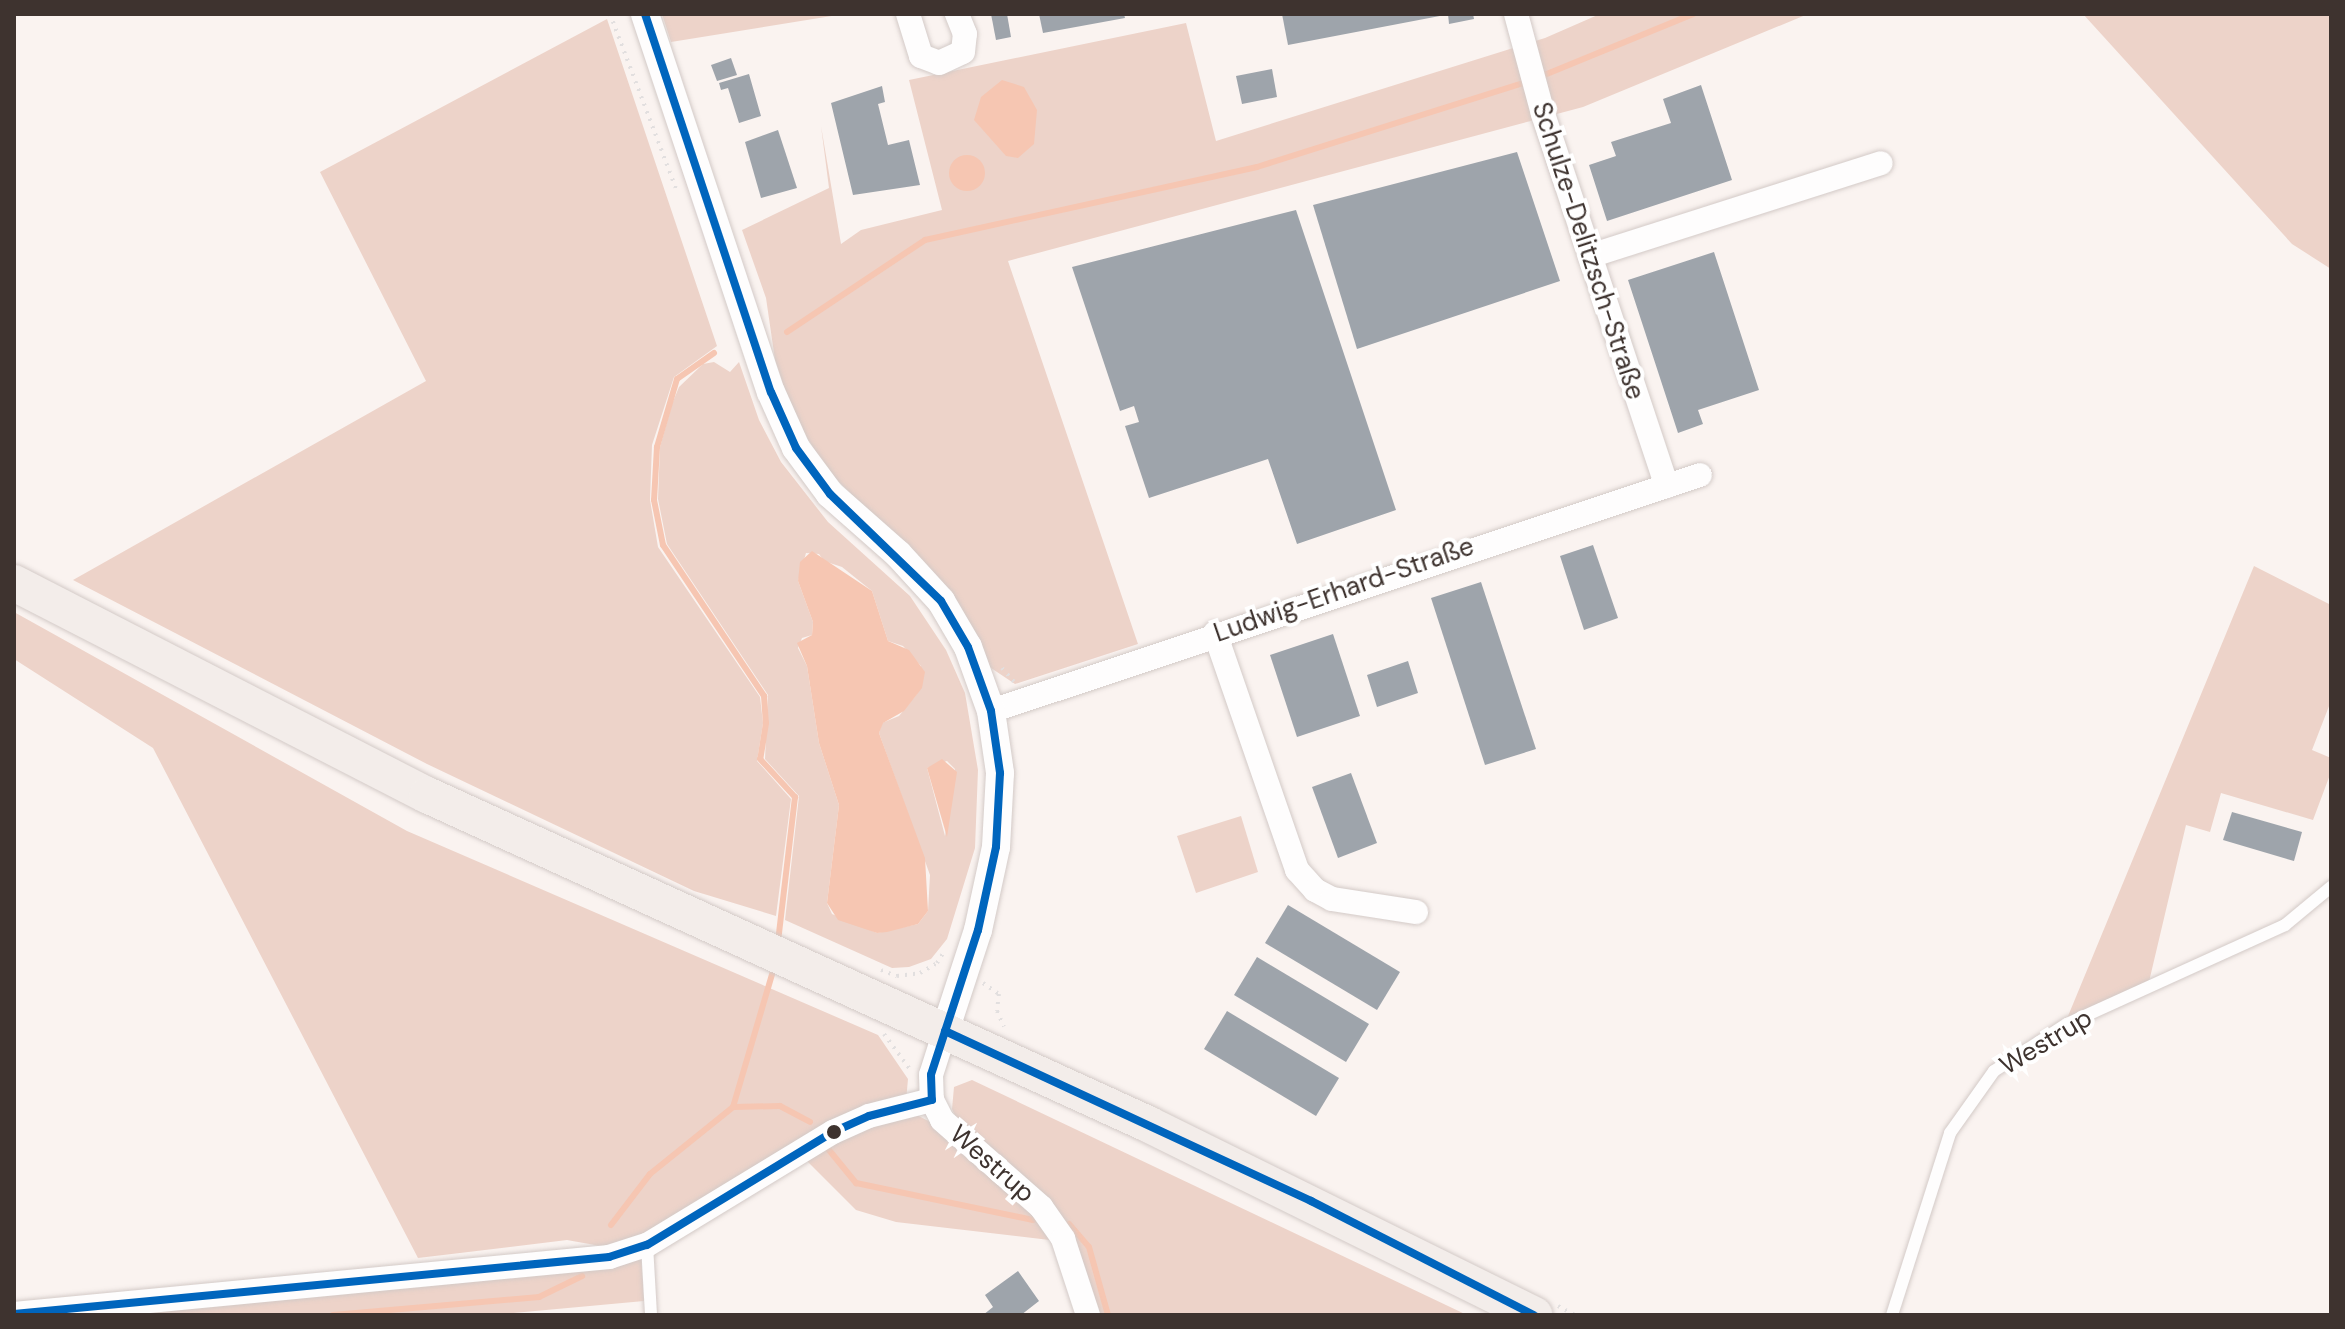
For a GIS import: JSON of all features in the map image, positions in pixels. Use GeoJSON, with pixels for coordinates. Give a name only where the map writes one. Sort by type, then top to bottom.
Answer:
{"type":"FeatureCollection","features":[{"type":"Feature","properties":{"kind":"main road"},"geometry":{"type":"LineString","coordinates":[[14,583],[305,735],[1311,1201],[1534,1315]]}},
{"type":"Feature","properties":{"kind":"street"},"geometry":{"type":"LineString","coordinates":[[645,14],[771,392],[796,448],[830,494],[898,554],[941,601],[968,647],[991,711],[1000,773],[996,847],[978,930],[945,1031]]}},
{"type":"Feature","properties":{"kind":"street"},"geometry":{"type":"LineString","coordinates":[[908,14],[921,56],[939,63],[963,52],[965,34],[957,14]]}},
{"type":"Feature","properties":{"kind":"street","name":"Schulze-Delitzsch-Straße"},"geometry":{"type":"LineString","coordinates":[[1516,14],[1526,61],[1667,486]]}},
{"type":"Feature","properties":{"kind":"street"},"geometry":{"type":"LineString","coordinates":[[1590,256],[1881,163]]}},
{"type":"Feature","properties":{"kind":"street","name":"Ludwig-Erhard-Straße"},"geometry":{"type":"LineString","coordinates":[[991,711],[1215,633],[1700,475]]}},
{"type":"Feature","properties":{"kind":"street"},"geometry":{"type":"LineString","coordinates":[[1215,633],[1297,870],[1315,890],[1332,899],[1416,912]]}},
{"type":"Feature","properties":{"kind":"street","name":"Westrup"},"geometry":{"type":"LineString","coordinates":[[945,1031],[931,1075],[932,1100],[959,1140],[1015,1180],[1041,1207],[1063,1239],[1088,1315]]}},
{"type":"Feature","properties":{"kind":"street","name":"Westrup"},"geometry":{"type":"LineString","coordinates":[[14,1314],[609,1257],[647,1245],[833,1132],[869,1116],[932,1100]]}},
{"type":"Feature","properties":{"kind":"lane","name":"Westrup"},"geometry":{"type":"LineString","coordinates":[[1892,1315],[1950,1133],[1994,1071],[2067,1024],[2285,925],[2331,887]]}},
{"type":"Feature","properties":{"kind":"lane"},"geometry":{"type":"LineString","coordinates":[[647,1245],[651,1315]]}},
{"type":"Feature","properties":{"kind":"path"},"geometry":{"type":"LineString","coordinates":[[880,1029],[932,1100]]}},
{"type":"Feature","properties":{"kind":"shaded area"},"geometry":{"type":"Polygon","coordinates":[[[662,14],[844,14],[671,42],[662,14]]]}},
{"type":"Feature","properties":{"kind":"shaded area"},"geometry":{"type":"Polygon","coordinates":[[[1600,14],[1808,14],[1583,107],[1008,261],[1138,644],[1015,684],[988,666],[936,578],[827,470],[780,394],[766,298],[742,230],[829,188],[821,126],[841,244],[861,230],[942,210],[909,80],[1186,23],[1216,141],[1545,38],[1600,14]]]}},
{"type":"Feature","properties":{"kind":"shaded area"},"geometry":{"type":"Polygon","coordinates":[[[2083,14],[2331,14],[2331,269],[2292,244],[2083,14]]]}},
{"type":"Feature","properties":{"kind":"shaded area"},"geometry":{"type":"Polygon","coordinates":[[[607,19],[717,346],[674,377],[652,445],[650,500],[658,547],[760,697],[763,723],[757,761],[791,799],[776,916],[694,891],[427,764],[73,580],[426,381],[320,172],[607,19]]]}},
{"type":"Feature","properties":{"kind":"shaded area"},"geometry":{"type":"Polygon","coordinates":[[[1002,80],[1024,87],[1037,110],[1034,144],[1018,158],[1006,156],[974,120],[981,97],[1002,80]]]}},
{"type":"Feature","properties":{"kind":"shaded area"},"geometry":{"type":"Polygon","coordinates":[[[967,155],[980,160],[985,173],[980,186],[967,191],[954,186],[949,173],[954,160],[967,155]]]}},
{"type":"Feature","properties":{"kind":"shaded area"},"geometry":{"type":"Polygon","coordinates":[[[714,362],[730,372],[739,362],[759,420],[781,462],[828,522],[910,596],[946,650],[965,693],[978,770],[975,848],[947,939],[931,959],[909,967],[892,968],[785,920],[799,796],[765,759],[768,695],[667,544],[658,499],[660,447],[672,404],[679,387],[703,364],[714,362]],[[806,553],[798,581],[813,622],[812,635],[802,638],[798,648],[807,666],[819,743],[839,805],[827,903],[832,914],[877,933],[918,924],[928,911],[930,875],[879,733],[882,723],[899,716],[917,694],[921,666],[903,646],[888,641],[872,591],[842,567],[824,561],[819,554],[806,553]],[[947,761],[927,768],[945,836],[955,769],[947,761]]]}},
{"type":"Feature","properties":{"kind":"shaded area"},"geometry":{"type":"Polygon","coordinates":[[[812,551],[872,591],[888,641],[909,650],[925,672],[922,688],[904,711],[883,723],[879,733],[925,858],[928,911],[918,924],[887,932],[877,933],[838,920],[827,903],[839,805],[819,743],[807,666],[797,643],[812,635],[813,622],[798,581],[800,562],[812,551]]]}},
{"type":"Feature","properties":{"kind":"shaded area"},"geometry":{"type":"Polygon","coordinates":[[[2254,566],[2331,605],[2331,701],[2312,750],[2331,758],[2331,772],[2313,820],[2221,793],[2210,832],[2186,825],[2148,986],[2066,1021],[2254,566]]]}},
{"type":"Feature","properties":{"kind":"shaded area"},"geometry":{"type":"Polygon","coordinates":[[[14,612],[407,831],[878,1035],[908,1079],[906,1101],[650,1235],[606,1247],[567,1240],[418,1258],[153,748],[14,659],[14,612]]]}},
{"type":"Feature","properties":{"kind":"shaded area"},"geometry":{"type":"Polygon","coordinates":[[[942,759],[957,772],[947,837],[927,768],[942,759]]]}},
{"type":"Feature","properties":{"kind":"shaded area"},"geometry":{"type":"Polygon","coordinates":[[[1241,816],[1258,872],[1196,893],[1177,836],[1241,816]]]}},
{"type":"Feature","properties":{"kind":"shaded area"},"geometry":{"type":"Polygon","coordinates":[[[972,1080],[1467,1315],[1094,1315],[1069,1238],[963,1133],[952,1109],[954,1087],[972,1080]]]}},
{"type":"Feature","properties":{"kind":"shaded area"},"geometry":{"type":"Polygon","coordinates":[[[913,1113],[936,1125],[954,1147],[1010,1184],[1058,1241],[896,1222],[856,1210],[805,1159],[874,1121],[913,1113]]]}},
{"type":"Feature","properties":{"kind":"shaded area"},"geometry":{"type":"Polygon","coordinates":[[[641,1254],[644,1301],[491,1315],[37,1315],[641,1254]]]}},
{"type":"Feature","properties":{"kind":"building"},"geometry":{"type":"Polygon","coordinates":[[[991,14],[1007,14],[1011,37],[996,40],[991,14]]]}},
{"type":"Feature","properties":{"kind":"building"},"geometry":{"type":"Polygon","coordinates":[[[1039,14],[1124,14],[1125,18],[1043,33],[1039,14]]]}},
{"type":"Feature","properties":{"kind":"building"},"geometry":{"type":"Polygon","coordinates":[[[1282,14],[1445,14],[1445,15],[1288,45],[1282,14]]]}},
{"type":"Feature","properties":{"kind":"building"},"geometry":{"type":"Polygon","coordinates":[[[1448,14],[1473,14],[1474,19],[1449,24],[1448,14]]]}},
{"type":"Feature","properties":{"kind":"building"},"geometry":{"type":"Polygon","coordinates":[[[731,58],[737,75],[717,81],[711,65],[731,58]]]}},
{"type":"Feature","properties":{"kind":"building"},"geometry":{"type":"Polygon","coordinates":[[[1272,69],[1277,97],[1242,104],[1236,76],[1272,69]]]}},
{"type":"Feature","properties":{"kind":"building"},"geometry":{"type":"Polygon","coordinates":[[[749,74],[761,116],[739,123],[728,88],[721,90],[719,83],[749,74]]]}},
{"type":"Feature","properties":{"kind":"building"},"geometry":{"type":"Polygon","coordinates":[[[1701,85],[1732,180],[1607,221],[1589,165],[1616,156],[1611,142],[1671,123],[1663,99],[1701,85]]]}},
{"type":"Feature","properties":{"kind":"building"},"geometry":{"type":"Polygon","coordinates":[[[882,86],[885,102],[878,104],[888,145],[909,140],[920,185],[853,195],[831,103],[882,86]]]}},
{"type":"Feature","properties":{"kind":"building"},"geometry":{"type":"Polygon","coordinates":[[[778,130],[797,188],[761,198],[745,142],[778,130]]]}},
{"type":"Feature","properties":{"kind":"building"},"geometry":{"type":"Polygon","coordinates":[[[1517,152],[1560,281],[1357,349],[1313,205],[1517,152]]]}},
{"type":"Feature","properties":{"kind":"building"},"geometry":{"type":"Polygon","coordinates":[[[1296,210],[1396,510],[1297,544],[1268,459],[1149,498],[1125,426],[1139,422],[1134,406],[1120,411],[1072,267],[1296,210]]]}},
{"type":"Feature","properties":{"kind":"building"},"geometry":{"type":"Polygon","coordinates":[[[1714,252],[1759,390],[1698,410],[1703,424],[1678,433],[1628,280],[1714,252]]]}},
{"type":"Feature","properties":{"kind":"building"},"geometry":{"type":"Polygon","coordinates":[[[1593,545],[1618,618],[1584,630],[1560,556],[1593,545]]]}},
{"type":"Feature","properties":{"kind":"building"},"geometry":{"type":"Polygon","coordinates":[[[1481,582],[1536,749],[1485,765],[1431,598],[1481,582]]]}},
{"type":"Feature","properties":{"kind":"building"},"geometry":{"type":"Polygon","coordinates":[[[1333,634],[1360,716],[1297,737],[1270,655],[1333,634]]]}},
{"type":"Feature","properties":{"kind":"building"},"geometry":{"type":"Polygon","coordinates":[[[1408,661],[1418,693],[1377,707],[1367,675],[1408,661]]]}},
{"type":"Feature","properties":{"kind":"building"},"geometry":{"type":"Polygon","coordinates":[[[1351,773],[1377,843],[1338,858],[1312,787],[1351,773]]]}},
{"type":"Feature","properties":{"kind":"building"},"geometry":{"type":"Polygon","coordinates":[[[2232,812],[2302,832],[2294,861],[2223,840],[2232,812]]]}},
{"type":"Feature","properties":{"kind":"building"},"geometry":{"type":"Polygon","coordinates":[[[1288,905],[1400,972],[1377,1010],[1265,943],[1288,905]]]}},
{"type":"Feature","properties":{"kind":"building"},"geometry":{"type":"Polygon","coordinates":[[[1257,957],[1369,1024],[1346,1062],[1234,995],[1257,957]]]}},
{"type":"Feature","properties":{"kind":"building"},"geometry":{"type":"Polygon","coordinates":[[[1227,1011],[1339,1078],[1316,1116],[1204,1049],[1227,1011]]]}},
{"type":"Feature","properties":{"kind":"building"},"geometry":{"type":"Polygon","coordinates":[[[1018,1271],[1039,1301],[1021,1315],[983,1315],[993,1307],[985,1295],[1018,1271]]]}},
{"type":"Feature","properties":{"kind":"waterway"},"geometry":{"type":"LineString","coordinates":[[1537,78],[1693,14]]}},
{"type":"Feature","properties":{"kind":"waterway"},"geometry":{"type":"LineString","coordinates":[[787,332],[925,240],[1257,167],[1527,82]]}},
{"type":"Feature","properties":{"kind":"waterway"},"geometry":{"type":"LineString","coordinates":[[714,353],[677,379],[657,447],[654,500],[663,545],[764,696],[766,723],[760,759],[795,797],[778,941]]}},
{"type":"Feature","properties":{"kind":"waterway"},"geometry":{"type":"LineString","coordinates":[[611,1225],[650,1174],[733,1107],[774,968]]}},
{"type":"Feature","properties":{"kind":"waterway"},"geometry":{"type":"LineString","coordinates":[[733,1107],[780,1106],[810,1122]]}},
{"type":"Feature","properties":{"kind":"waterway"},"geometry":{"type":"LineString","coordinates":[[829,1150],[856,1183],[1033,1220]]}},
{"type":"Feature","properties":{"kind":"waterway"},"geometry":{"type":"LineString","coordinates":[[1069,1224],[1089,1247],[1108,1315]]}},
{"type":"Feature","properties":{"kind":"waterway"},"geometry":{"type":"LineString","coordinates":[[333,1315],[539,1297],[582,1276]]}},
{"type":"Feature","properties":{"kind":"transit line"},"geometry":{"type":"LineString","coordinates":[[645,14],[771,392],[796,448],[830,494],[941,601],[968,647],[991,711],[1000,773],[996,847],[978,930],[931,1075],[932,1100]]}},
{"type":"Feature","properties":{"kind":"transit line"},"geometry":{"type":"LineString","coordinates":[[945,1031],[1311,1201],[1534,1315]]}},
{"type":"Feature","properties":{"kind":"transit line"},"geometry":{"type":"LineString","coordinates":[[14,1314],[609,1257],[647,1245],[833,1132],[869,1116],[932,1100]]}}]}
